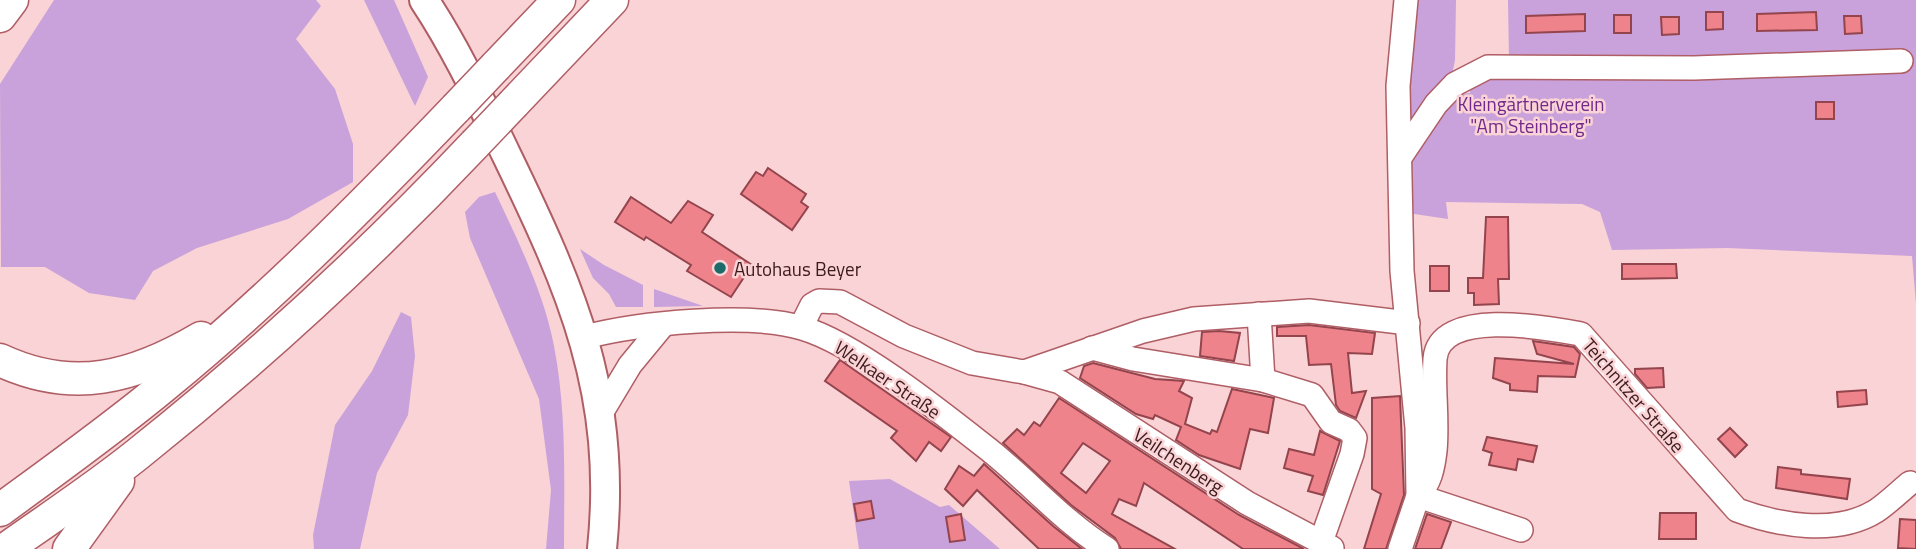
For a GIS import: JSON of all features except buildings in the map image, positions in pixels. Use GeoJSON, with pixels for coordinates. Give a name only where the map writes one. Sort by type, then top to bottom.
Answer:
{"type":"FeatureCollection","features":[{"type":"Feature","properties":{"kind":"highway"},"geometry":{"type":"LineString","coordinates":[[0,16],[12,0]]}},
{"type":"Feature","properties":{"kind":"highway"},"geometry":{"type":"LineString","coordinates":[[0,510],[165,386],[259,304],[356,213],[559,0]]}},
{"type":"Feature","properties":{"kind":"highway"},"geometry":{"type":"LineString","coordinates":[[6,549],[138,455],[304,312],[414,209],[612,0]]}},
{"type":"Feature","properties":{"kind":"highway"},"geometry":{"type":"LineString","coordinates":[[0,360],[43,376],[86,380],[106,377],[158,360],[259,304]]}},
{"type":"Feature","properties":{"kind":"highway"},"geometry":{"type":"LineString","coordinates":[[69,549],[138,455]]}},
{"type":"Feature","properties":{"kind":"main road"},"geometry":{"type":"LineString","coordinates":[[424,0],[487,114],[546,235],[585,337],[600,415],[606,504],[601,549]]}},
{"type":"Feature","properties":{"kind":"street","name":"Teichnitzer Straße"},"geometry":{"type":"LineString","coordinates":[[1406,0],[1398,86],[1402,271],[1418,428],[1419,496]]}},
{"type":"Feature","properties":{"kind":"street"},"geometry":{"type":"LineString","coordinates":[[1401,156],[1436,104],[1455,84],[1488,67],[1694,68],[1902,61]]}},
{"type":"Feature","properties":{"kind":"street"},"geometry":{"type":"LineString","coordinates":[[801,327],[812,305],[819,301],[840,302],[904,336],[972,363],[1024,372],[1092,348],[1194,319],[1309,312],[1408,323]]}},
{"type":"Feature","properties":{"kind":"street"},"geometry":{"type":"LineString","coordinates":[[1259,314],[1263,380]]}},
{"type":"Feature","properties":{"kind":"street","name":"Welkaer Straße"},"geometry":{"type":"LineString","coordinates":[[585,337],[616,330],[742,320],[801,327],[832,340],[875,367],[994,454],[1047,505],[1107,549]]}},
{"type":"Feature","properties":{"kind":"street","name":"Teichnitzer Straße"},"geometry":{"type":"LineString","coordinates":[[1400,549],[1419,496],[1427,486],[1433,461],[1438,419],[1435,357],[1439,346],[1446,338],[1464,329],[1493,324],[1581,334],[1737,510],[1768,521],[1830,525],[1874,512],[1910,483]]}},
{"type":"Feature","properties":{"kind":"street"},"geometry":{"type":"LineString","coordinates":[[600,415],[630,365],[663,326]]}},
{"type":"Feature","properties":{"kind":"street"},"geometry":{"type":"LineString","coordinates":[[1092,348],[1133,359],[1263,380],[1312,395],[1331,422],[1349,430],[1355,438],[1328,545]]}},
{"type":"Feature","properties":{"kind":"street","name":"Veilchenberg"},"geometry":{"type":"LineString","coordinates":[[1024,372],[1060,382],[1247,503],[1328,545]]}},
{"type":"Feature","properties":{"kind":"street"},"geometry":{"type":"LineString","coordinates":[[1419,496],[1521,530]]}},
{"type":"Feature","properties":{"kind":"green space"},"geometry":{"type":"Polygon","coordinates":[[[54,0],[316,0],[321,6],[296,39],[335,89],[353,144],[353,182],[288,219],[197,248],[153,271],[135,300],[89,293],[45,267],[1,267],[0,84],[54,0]]]}},
{"type":"Feature","properties":{"kind":"green space"},"geometry":{"type":"Polygon","coordinates":[[[364,0],[394,0],[428,77],[415,106],[364,0]]]}},
{"type":"Feature","properties":{"kind":"green space","name":"Kleingärtnerverein \"Am Steinberg\""},"geometry":{"type":"Polygon","coordinates":[[[1406,0],[1456,0],[1455,60],[1448,95],[1470,93],[1470,80],[1509,60],[1508,0],[1916,0],[1916,304],[1912,256],[1727,248],[1612,250],[1600,212],[1582,204],[1446,202],[1448,219],[1401,212],[1406,0]]]}},
{"type":"Feature","properties":{"kind":"green space"},"geometry":{"type":"Polygon","coordinates":[[[495,192],[537,287],[554,346],[563,422],[564,549],[546,549],[551,490],[539,399],[470,238],[465,212],[479,197],[495,192]]]}},
{"type":"Feature","properties":{"kind":"green space"},"geometry":{"type":"Polygon","coordinates":[[[580,249],[643,285],[643,307],[616,307],[609,294],[593,278],[580,249]]]}},
{"type":"Feature","properties":{"kind":"green space"},"geometry":{"type":"Polygon","coordinates":[[[654,289],[703,306],[654,307],[654,289]]]}},
{"type":"Feature","properties":{"kind":"green space"},"geometry":{"type":"Polygon","coordinates":[[[401,312],[411,317],[415,356],[408,415],[377,473],[360,549],[314,549],[313,535],[335,425],[372,371],[401,312]]]}},
{"type":"Feature","properties":{"kind":"green space"},"geometry":{"type":"Polygon","coordinates":[[[890,479],[940,507],[949,505],[1000,549],[859,549],[849,481],[890,479]]]}},
{"type":"Feature","properties":{"kind":"place","name":"Autohaus Beyer"},"geometry":{"type":"Point","coordinates":[720,268]}}]}
